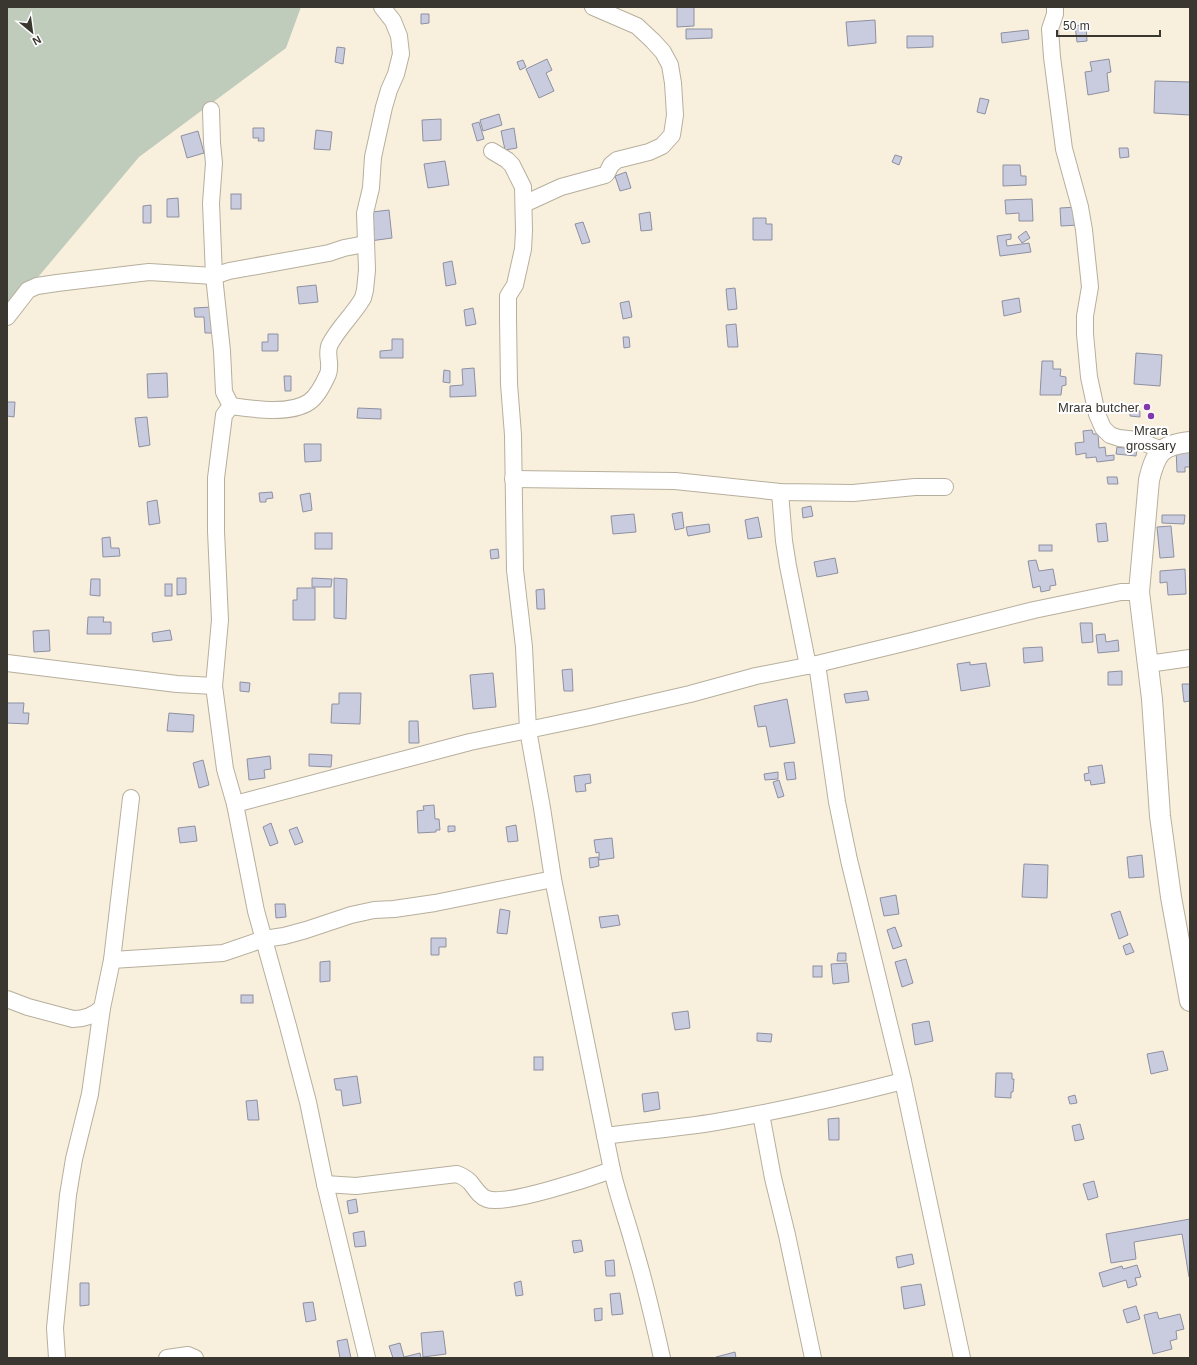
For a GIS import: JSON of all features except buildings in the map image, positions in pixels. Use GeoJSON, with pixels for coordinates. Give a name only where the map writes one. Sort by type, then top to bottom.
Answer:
{"type":"FeatureCollection","features":[{"type":"Feature","properties":{"kind":"street"},"geometry":{"type":"LineString","coordinates":[[231,406],[260,410],[282,410],[302,406],[311,400],[321,387],[329,372],[330,361],[328,354],[330,344],[358,306],[366,290],[367,270],[365,213],[371,188],[372,157],[384,107],[396,74],[401,54],[398,36],[393,21],[382,7]]}},
{"type":"Feature","properties":{"kind":"street"},"geometry":{"type":"LineString","coordinates":[[524,204],[561,187],[605,175],[611,165],[617,160],[649,152],[662,146],[672,135],[675,115],[673,83],[670,64],[663,52],[638,26],[594,7]]}},
{"type":"Feature","properties":{"kind":"street"},"geometry":{"type":"LineString","coordinates":[[1055,7],[1055,14],[1050,29],[1052,57],[1064,149],[1080,207],[1084,230],[1090,287],[1085,316],[1085,334],[1089,377],[1097,414],[1103,428],[1110,434],[1119,438],[1137,440],[1162,450]]}},
{"type":"Feature","properties":{"kind":"street"},"geometry":{"type":"LineString","coordinates":[[211,110],[214,163],[212,203],[214,276],[222,351],[224,392],[231,406]]}},
{"type":"Feature","properties":{"kind":"street"},"geometry":{"type":"LineString","coordinates":[[492,151],[507,160],[518,174],[523,187],[524,231],[521,262],[515,285],[508,296],[509,384],[513,435],[515,563],[524,647],[528,730],[553,879],[612,1170],[616,1188],[636,1251],[662,1358]]}},
{"type":"Feature","properties":{"kind":"street"},"geometry":{"type":"LineString","coordinates":[[7,317],[28,290],[37,286],[149,272],[214,276],[229,271],[306,258],[365,244]]}},
{"type":"Feature","properties":{"kind":"street"},"geometry":{"type":"LineString","coordinates":[[231,406],[224,415],[216,478],[216,531],[220,620],[214,686],[225,769],[235,804],[256,911],[304,1087],[325,1184],[367,1358]]}},
{"type":"Feature","properties":{"kind":"street"},"geometry":{"type":"LineString","coordinates":[[1190,442],[1174,444],[1162,450],[1153,465],[1149,480],[1139,592],[1152,699],[1160,816],[1170,890],[1190,1001]]}},
{"type":"Feature","properties":{"kind":"street"},"geometry":{"type":"LineString","coordinates":[[514,478],[675,481],[780,492],[853,493],[915,487],[945,486]]}},
{"type":"Feature","properties":{"kind":"street"},"geometry":{"type":"LineString","coordinates":[[780,492],[784,541],[788,566],[813,665],[847,853],[903,1081],[962,1358]]}},
{"type":"Feature","properties":{"kind":"street"},"geometry":{"type":"LineString","coordinates":[[235,804],[470,742],[690,694],[756,676],[813,665],[1041,608],[1121,592],[1139,592]]}},
{"type":"Feature","properties":{"kind":"street"},"geometry":{"type":"LineString","coordinates":[[1148,664],[1190,658]]}},
{"type":"Feature","properties":{"kind":"street"},"geometry":{"type":"LineString","coordinates":[[7,663],[177,684],[214,686]]}},
{"type":"Feature","properties":{"kind":"street"},"geometry":{"type":"LineString","coordinates":[[57,1358],[55,1328],[68,1195],[74,1159],[90,1094],[102,1008],[112,960],[131,798]]}},
{"type":"Feature","properties":{"kind":"street"},"geometry":{"type":"LineString","coordinates":[[112,960],[223,953],[264,939],[284,936],[306,930],[351,915],[374,910],[394,909],[435,903],[553,879]]}},
{"type":"Feature","properties":{"kind":"street"},"geometry":{"type":"LineString","coordinates":[[7,999],[39,1011],[73,1019],[80,1019],[90,1016],[102,1008]]}},
{"type":"Feature","properties":{"kind":"street"},"geometry":{"type":"LineString","coordinates":[[605,1136],[714,1122],[760,1114],[903,1081]]}},
{"type":"Feature","properties":{"kind":"street"},"geometry":{"type":"LineString","coordinates":[[760,1114],[813,1358]]}},
{"type":"Feature","properties":{"kind":"street"},"geometry":{"type":"LineString","coordinates":[[325,1184],[356,1186],[457,1174],[470,1181],[477,1191],[486,1199],[494,1200],[520,1197],[541,1192],[612,1170]]}},
{"type":"Feature","properties":{"kind":"street"},"geometry":{"type":"LineString","coordinates":[[167,1358],[188,1355],[195,1358]]}},
{"type":"Feature","properties":{"kind":"green space"},"geometry":{"type":"Polygon","coordinates":[[[7,7],[301,7],[286,48],[139,157],[7,314],[7,7]]]}},
{"type":"Feature","properties":{"kind":"place","name":"Mrara butcher"},"geometry":{"type":"Point","coordinates":[1147,407]}},
{"type":"Feature","properties":{"kind":"place","name":"Mrara grossary"},"geometry":{"type":"Point","coordinates":[1151,416]}}]}
